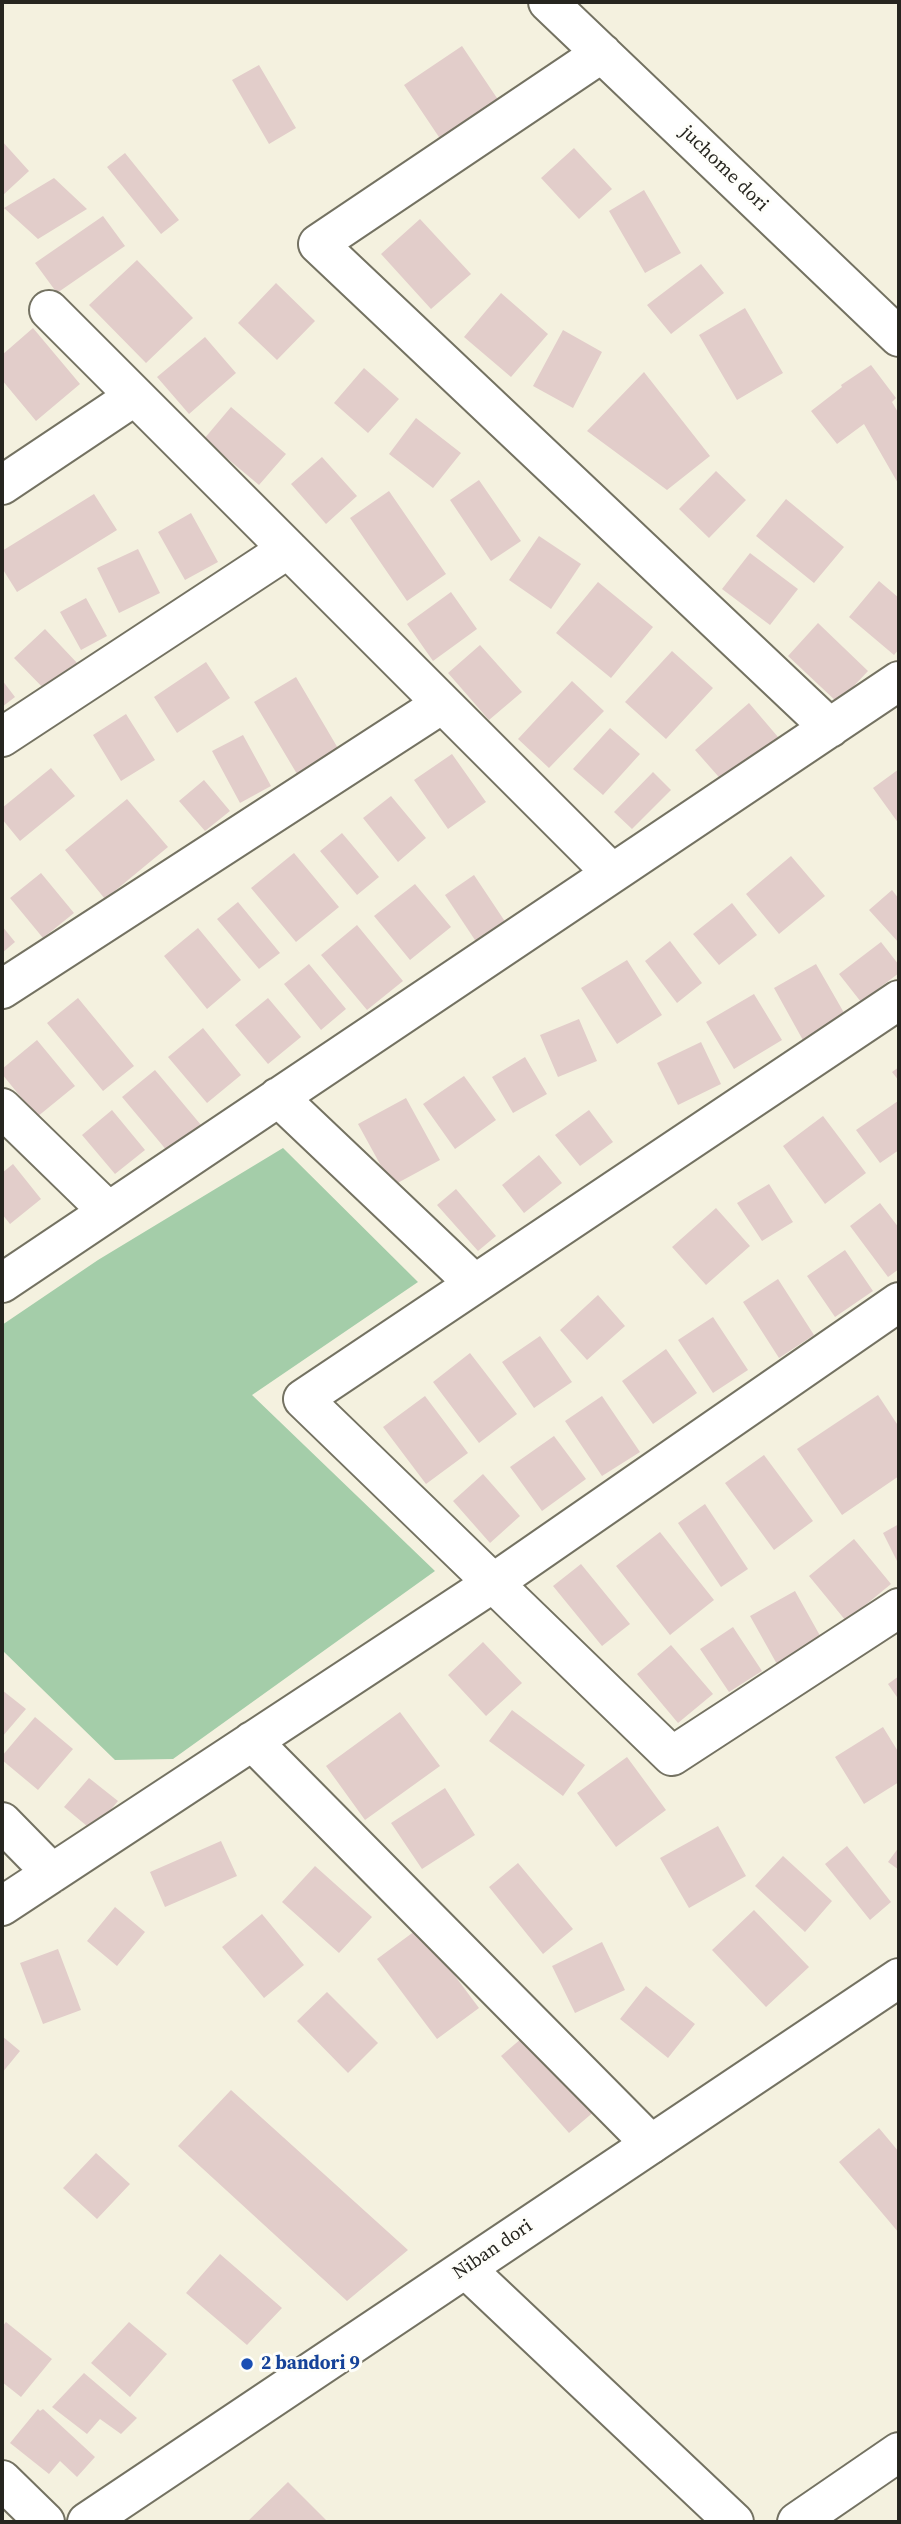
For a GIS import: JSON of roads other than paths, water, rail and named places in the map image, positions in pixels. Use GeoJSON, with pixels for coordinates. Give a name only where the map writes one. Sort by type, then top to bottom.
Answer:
{"type":"FeatureCollection","features":[{"type":"Feature","properties":{"kind":"street","name":"juchome dori"},"geometry":{"type":"LineString","coordinates":[[548,2],[899,337]]}},
{"type":"Feature","properties":{"kind":"street"},"geometry":{"type":"LineString","coordinates":[[602,53],[318,244],[830,728]]}},
{"type":"Feature","properties":{"kind":"street"},"geometry":{"type":"LineString","coordinates":[[49,310],[612,873]]}},
{"type":"Feature","properties":{"kind":"street"},"geometry":{"type":"LineString","coordinates":[[2,485],[135,396]]}},
{"type":"Feature","properties":{"kind":"street"},"geometry":{"type":"LineString","coordinates":[[2,737],[288,549]]}},
{"type":"Feature","properties":{"kind":"street"},"geometry":{"type":"LineString","coordinates":[[2,1283],[899,681]]}},
{"type":"Feature","properties":{"kind":"street"},"geometry":{"type":"LineString","coordinates":[[2,989],[442,704]]}},
{"type":"Feature","properties":{"kind":"street"},"geometry":{"type":"LineString","coordinates":[[899,1000],[303,1399],[672,1756],[899,1608]]}},
{"type":"Feature","properties":{"kind":"street"},"geometry":{"type":"LineString","coordinates":[[278,1097],[475,1284]]}},
{"type":"Feature","properties":{"kind":"street"},"geometry":{"type":"LineString","coordinates":[[2,1108],[108,1211]]}},
{"type":"Feature","properties":{"kind":"street"},"geometry":{"type":"LineString","coordinates":[[2,1906],[493,1583],[899,1302]]}},
{"type":"Feature","properties":{"kind":"street"},"geometry":{"type":"LineString","coordinates":[[252,1741],[651,2144]]}},
{"type":"Feature","properties":{"kind":"street"},"geometry":{"type":"LineString","coordinates":[[2,1822],[52,1873]]}},
{"type":"Feature","properties":{"kind":"street","name":"Niban dori"},"geometry":{"type":"LineString","coordinates":[[87,2522],[899,1978]]}},
{"type":"Feature","properties":{"kind":"street"},"geometry":{"type":"LineString","coordinates":[[466,2269],[734,2522]]}},
{"type":"Feature","properties":{"kind":"street"},"geometry":{"type":"LineString","coordinates":[[797,2522],[899,2452]]}},
{"type":"Feature","properties":{"kind":"street"},"geometry":{"type":"LineString","coordinates":[[2,2480],[45,2522]]}},
{"type":"Feature","properties":{"kind":"place","name":"2 bandori 9"},"geometry":{"type":"Point","coordinates":[247,2364]}}]}
